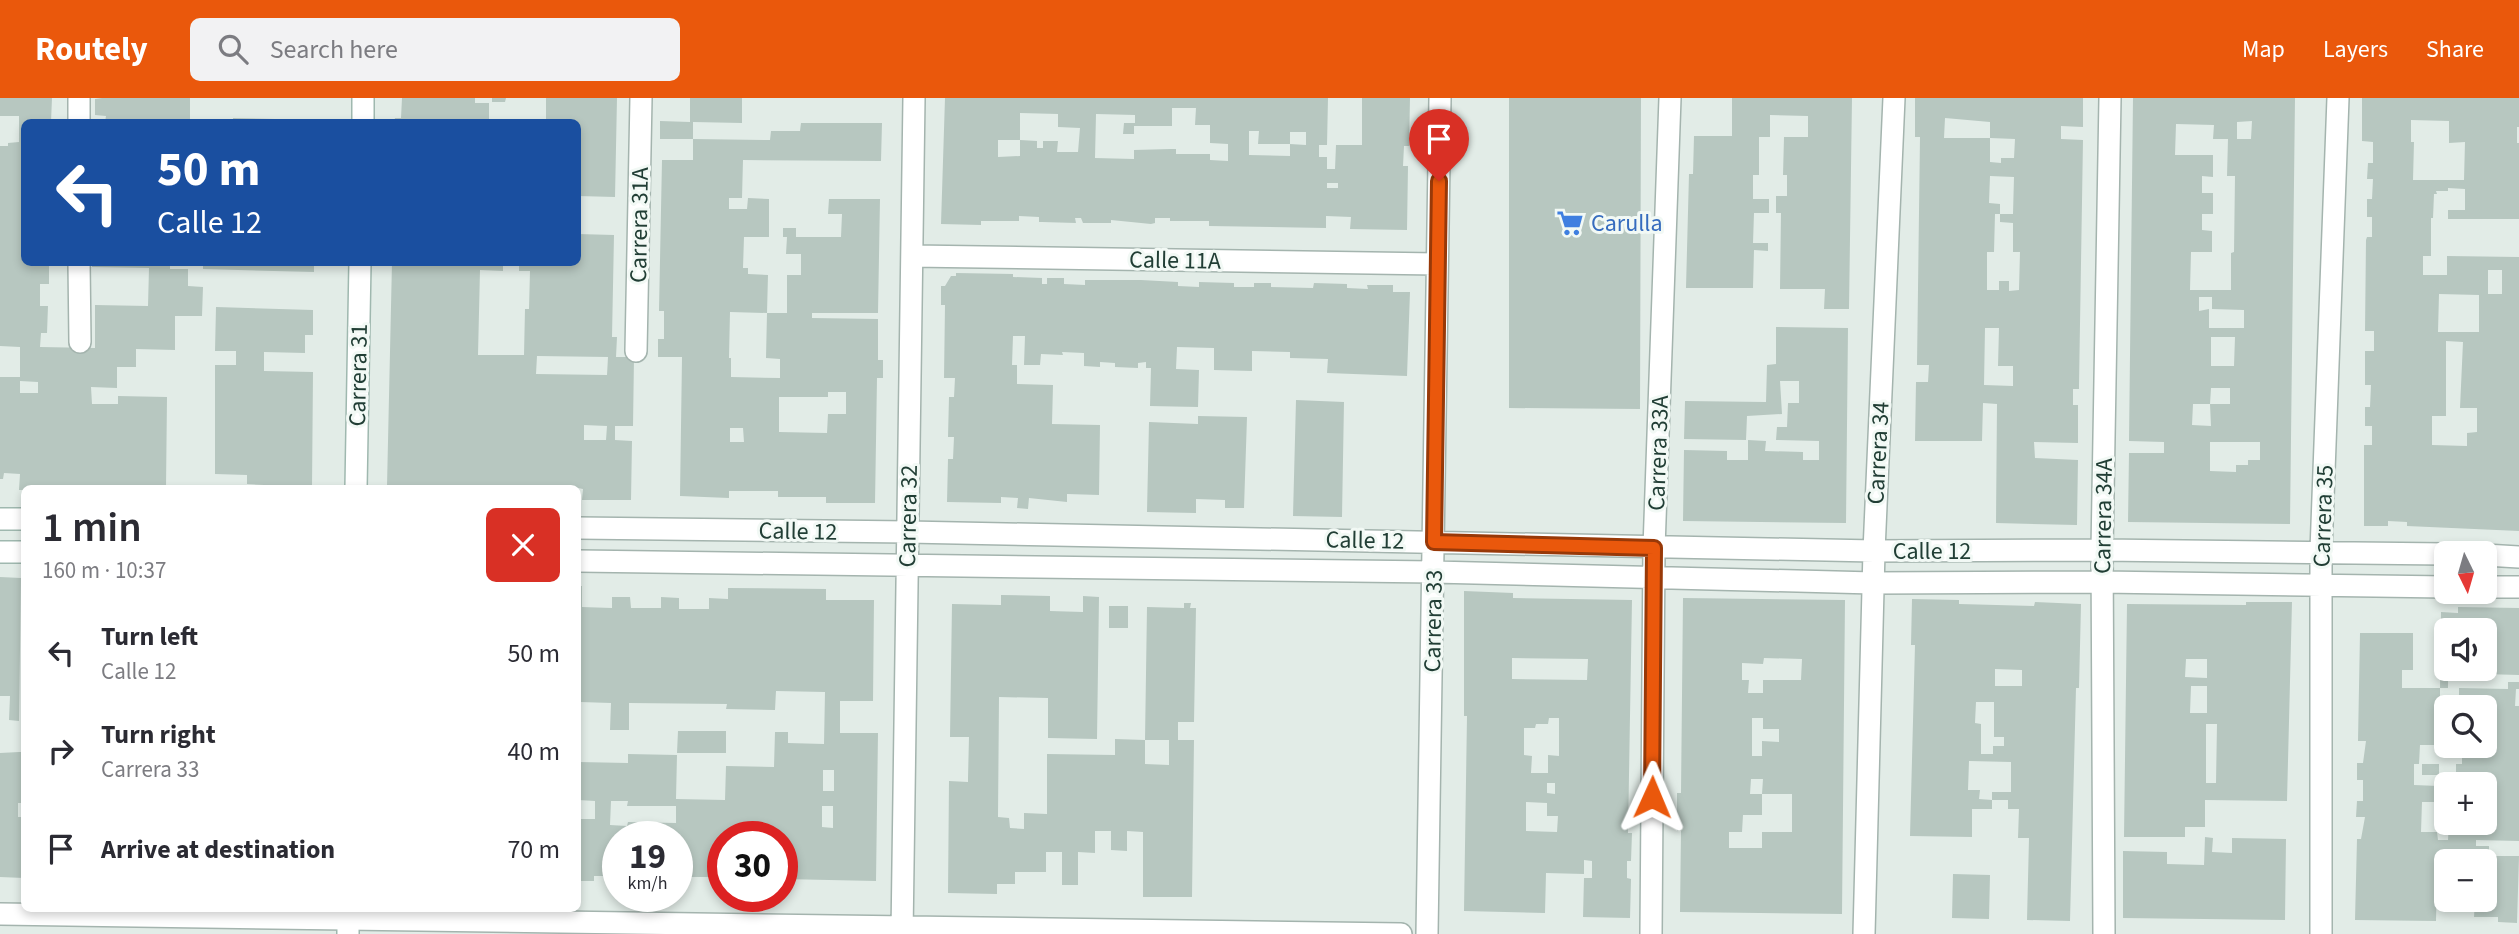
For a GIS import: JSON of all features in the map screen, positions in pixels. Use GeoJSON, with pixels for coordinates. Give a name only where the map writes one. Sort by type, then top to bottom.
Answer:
{"type":"FeatureCollection","features":[{"type":"Feature","properties":{"kind":"street"},"geometry":{"type":"LineString","coordinates":[[79,98],[79,119]]}},
{"type":"Feature","properties":{"kind":"street"},"geometry":{"type":"LineString","coordinates":[[363,98],[363,119]]}},
{"type":"Feature","properties":{"kind":"street","name":"Carrera 31A"},"geometry":{"type":"LineString","coordinates":[[636,351],[641,98]]}},
{"type":"Feature","properties":{"kind":"street","name":"Carrera 32"},"geometry":{"type":"LineString","coordinates":[[902,930],[914,98]]}},
{"type":"Feature","properties":{"kind":"street","name":"Carrera 33"},"geometry":{"type":"LineString","coordinates":[[1427,934],[1440,98]]}},
{"type":"Feature","properties":{"kind":"street","name":"Carrera 33A"},"geometry":{"type":"LineString","coordinates":[[1651,934],[1654,548],[1670,98]]}},
{"type":"Feature","properties":{"kind":"street","name":"Carrera 34"},"geometry":{"type":"LineString","coordinates":[[1864,934],[1874,551],[1894,98]]}},
{"type":"Feature","properties":{"kind":"street","name":"Carrera 34A"},"geometry":{"type":"LineString","coordinates":[[2104,934],[2102,550],[2110,98]]}},
{"type":"Feature","properties":{"kind":"street","name":"Carrera 35"},"geometry":{"type":"LineString","coordinates":[[2321,934],[2321,551],[2338,98]]}},
{"type":"Feature","properties":{"kind":"street","name":"Calle 11A"},"geometry":{"type":"LineString","coordinates":[[912,256],[1437,264]]}},
{"type":"Feature","properties":{"kind":"street"},"geometry":{"type":"LineString","coordinates":[[79,266],[80,342]]}},
{"type":"Feature","properties":{"kind":"street","name":"Carrera 31"},"geometry":{"type":"LineString","coordinates":[[356,485],[360,266]]}},
{"type":"Feature","properties":{"kind":"street"},"geometry":{"type":"LineString","coordinates":[[0,519],[21,519]]}},
{"type":"Feature","properties":{"kind":"street","name":"Calle 12"},"geometry":{"type":"LineString","coordinates":[[581,528],[908,532],[1654,548],[2434,554]]}},
{"type":"Feature","properties":{"kind":"street"},"geometry":{"type":"LineString","coordinates":[[0,552],[21,552]]}},
{"type":"Feature","properties":{"kind":"street"},"geometry":{"type":"LineString","coordinates":[[2497,556],[2519,557]]}},
{"type":"Feature","properties":{"kind":"street","name":"Calle 12"},"geometry":{"type":"LineString","coordinates":[[581,561],[1434,572],[1873,583],[2102,582],[2434,587]]}},
{"type":"Feature","properties":{"kind":"street"},"geometry":{"type":"LineString","coordinates":[[2497,587],[2519,587]]}},
{"type":"Feature","properties":{"kind":"street"},"geometry":{"type":"LineString","coordinates":[[0,914],[902,930],[1401,934]]}},
{"type":"Feature","properties":{"kind":"building"},"geometry":{"type":"Polygon","coordinates":[[[0,98],[52,98],[51,119],[21,119],[21,266],[49,266],[49,284],[40,284],[40,306],[48,306],[47,333],[41,333],[40,347],[95,348],[95,305],[148,306],[149,268],[92,266],[170,266],[170,269],[188,269],[188,286],[203,287],[202,316],[175,316],[175,350],[136,349],[136,367],[117,367],[117,388],[91,387],[92,404],[118,404],[118,396],[167,397],[166,485],[21,485],[19,490],[20,474],[4,473],[3,479],[0,479],[0,377],[20,377],[20,347],[0,346],[0,146],[19,142],[19,116],[0,116],[0,98]],[[20,381],[20,393],[38,393],[38,382],[20,381]]]}},
{"type":"Feature","properties":{"kind":"building"},"geometry":{"type":"Polygon","coordinates":[[[190,98],[190,119],[106,119],[106,116],[95,115],[95,99],[190,98]]]}},
{"type":"Feature","properties":{"kind":"building"},"geometry":{"type":"Polygon","coordinates":[[[402,98],[475,98],[475,103],[489,103],[489,119],[395,119],[401,118],[402,98]]]}},
{"type":"Feature","properties":{"kind":"building"},"geometry":{"type":"Polygon","coordinates":[[[492,98],[506,98],[505,102],[492,102],[492,98]]]}},
{"type":"Feature","properties":{"kind":"building"},"geometry":{"type":"Polygon","coordinates":[[[546,98],[617,98],[615,197],[581,196],[581,119],[546,119],[546,98]]]}},
{"type":"Feature","properties":{"kind":"building"},"geometry":{"type":"Polygon","coordinates":[[[690,98],[742,98],[742,123],[693,122],[693,139],[660,139],[660,121],[690,122],[690,98]]]}},
{"type":"Feature","properties":{"kind":"building"},"geometry":{"type":"Polygon","coordinates":[[[945,98],[1328,98],[1327,145],[1319,145],[1319,157],[1327,157],[1327,169],[1335,169],[1336,145],[1362,145],[1362,98],[1410,98],[1409,146],[1404,146],[1403,166],[1408,166],[1407,230],[1350,229],[1351,217],[1326,216],[1326,228],[1209,226],[1209,221],[1170,221],[1170,218],[1155,218],[1155,223],[1151,224],[1111,220],[1111,223],[1083,223],[1081,218],[1075,218],[1076,223],[1039,222],[1039,217],[1019,216],[1019,221],[981,221],[981,225],[941,224],[945,98]],[[1172,108],[1172,126],[1134,126],[1134,134],[1123,134],[1124,123],[1135,123],[1135,115],[1096,114],[1095,158],[1134,159],[1134,150],[1176,149],[1176,154],[1210,154],[1210,160],[1228,161],[1228,144],[1210,143],[1210,125],[1195,125],[1196,108],[1172,108]],[[1020,113],[1020,140],[1037,141],[1037,148],[1043,148],[1043,141],[1058,141],[1057,152],[1078,152],[1080,128],[1058,127],[1058,114],[1020,113]],[[1249,131],[1249,155],[1290,156],[1290,144],[1258,144],[1259,131],[1249,131]],[[1290,132],[1290,144],[1306,145],[1306,132],[1290,132]],[[998,140],[998,157],[1020,156],[1020,140],[998,140]],[[1327,183],[1327,188],[1338,188],[1338,183],[1327,183]]]}},
{"type":"Feature","properties":{"kind":"building"},"geometry":{"type":"Polygon","coordinates":[[[1509,98],[1641,98],[1640,409],[1509,408],[1509,98]]]}},
{"type":"Feature","properties":{"kind":"building"},"geometry":{"type":"Polygon","coordinates":[[[1732,98],[1852,98],[1849,309],[1824,309],[1825,289],[1780,289],[1781,213],[1776,213],[1776,196],[1787,196],[1787,175],[1783,175],[1784,137],[1808,137],[1808,116],[1770,115],[1770,137],[1759,137],[1759,175],[1753,175],[1753,199],[1769,199],[1769,213],[1754,213],[1753,243],[1768,243],[1768,251],[1754,250],[1753,288],[1686,288],[1689,174],[1693,174],[1694,136],[1732,136],[1732,98]]]}},
{"type":"Feature","properties":{"kind":"building"},"geometry":{"type":"Polygon","coordinates":[[[1915,98],[2083,98],[2083,127],[2061,126],[2061,139],[2083,140],[2079,389],[2073,389],[2073,405],[2078,405],[2078,443],[2034,442],[2035,458],[2078,460],[2077,525],[1996,523],[1997,404],[1983,403],[1982,441],[1915,441],[1916,382],[1928,382],[1929,365],[1917,365],[1920,137],[1915,137],[1915,98]],[[1945,118],[1944,138],[1990,138],[1990,122],[1945,118]],[[1990,138],[1990,162],[2001,163],[2001,158],[2014,158],[2015,139],[1990,138]],[[1990,176],[1989,203],[2000,204],[2000,214],[2013,214],[2014,177],[1990,176]],[[1995,214],[1994,252],[1987,252],[1987,290],[1999,290],[1999,281],[2009,281],[2009,291],[2019,290],[2020,252],[2013,252],[2013,223],[2000,222],[2000,214],[1995,214]],[[1985,328],[1984,385],[2013,386],[2013,366],[1998,366],[1999,328],[1985,328]]]}},
{"type":"Feature","properties":{"kind":"building"},"geometry":{"type":"Polygon","coordinates":[[[2133,98],[2295,98],[2290,524],[2128,522],[2129,453],[2164,453],[2164,442],[2129,441],[2133,98]],[[2252,121],[2237,122],[2237,139],[2251,139],[2252,121]],[[2176,124],[2175,155],[2213,155],[2213,177],[2202,176],[2202,193],[2213,193],[2213,214],[2202,214],[2202,230],[2212,231],[2212,252],[2191,252],[2190,290],[2231,290],[2235,176],[2227,176],[2228,139],[2213,139],[2214,125],[2176,124]],[[2199,297],[2199,311],[2209,309],[2209,328],[2244,328],[2244,310],[2212,309],[2212,297],[2199,297]],[[2211,337],[2211,366],[2234,366],[2235,337],[2211,337]],[[2211,388],[2210,404],[2230,404],[2230,388],[2211,388]],[[2193,404],[2192,425],[2211,426],[2210,404],[2193,404]],[[2210,442],[2210,471],[2236,472],[2236,465],[2248,465],[2248,460],[2260,460],[2260,442],[2210,442]]]}},
{"type":"Feature","properties":{"kind":"building"},"geometry":{"type":"Polygon","coordinates":[[[2362,98],[2519,98],[2519,219],[2448,219],[2448,210],[2465,210],[2465,189],[2448,188],[2448,191],[2436,191],[2431,218],[2431,256],[2423,256],[2423,275],[2447,275],[2447,256],[2519,257],[2519,531],[2407,526],[2407,522],[2388,521],[2388,526],[2364,526],[2364,445],[2372,445],[2372,426],[2365,426],[2365,407],[2370,407],[2371,385],[2365,385],[2365,351],[2374,351],[2374,331],[2365,331],[2366,240],[2367,237],[2372,237],[2372,217],[2367,217],[2367,199],[2372,199],[2373,179],[2367,179],[2368,163],[2373,163],[2373,142],[2362,141],[2362,98]],[[2411,120],[2411,142],[2414,142],[2413,180],[2464,180],[2465,142],[2449,143],[2449,121],[2411,120]],[[2488,270],[2488,294],[2502,294],[2502,270],[2488,270]],[[2439,294],[2438,332],[2479,332],[2479,295],[2439,294]],[[2446,341],[2446,416],[2432,416],[2432,445],[2467,446],[2467,433],[2477,432],[2477,408],[2460,408],[2463,342],[2446,341]]]}},
{"type":"Feature","properties":{"kind":"building"},"geometry":{"type":"Polygon","coordinates":[[[801,123],[882,123],[881,161],[743,160],[742,198],[729,198],[729,209],[747,209],[748,198],[769,199],[769,237],[744,237],[743,268],[748,268],[748,274],[768,275],[767,313],[787,313],[787,275],[801,275],[801,254],[786,254],[787,237],[783,237],[783,228],[796,228],[796,237],[841,237],[842,214],[828,214],[829,199],[880,199],[878,313],[812,313],[812,318],[878,319],[878,360],[883,360],[883,378],[877,378],[875,503],[826,503],[826,497],[778,497],[778,491],[729,491],[729,498],[680,496],[682,357],[658,357],[658,339],[664,339],[664,311],[659,311],[662,160],[693,160],[693,139],[770,140],[771,131],[800,131],[801,123]],[[730,312],[731,377],[780,378],[780,359],[766,358],[767,313],[730,312]],[[828,392],[828,397],[779,397],[779,432],[827,433],[828,414],[846,414],[846,392],[828,392]],[[730,428],[730,442],[744,442],[743,428],[730,428]]]}},
{"type":"Feature","properties":{"kind":"building"},"geometry":{"type":"Polygon","coordinates":[[[581,234],[614,235],[612,337],[617,337],[616,357],[634,357],[633,426],[615,426],[615,440],[632,441],[631,500],[582,500],[581,485],[387,485],[392,266],[503,266],[503,271],[480,270],[478,355],[524,355],[525,309],[529,309],[530,271],[519,271],[519,266],[581,266],[581,234]],[[537,356],[536,374],[607,375],[608,357],[537,356]],[[584,425],[584,440],[606,440],[607,426],[584,425]]]}},
{"type":"Feature","properties":{"kind":"building"},"geometry":{"type":"Polygon","coordinates":[[[203,266],[314,266],[314,272],[203,269],[203,266]]]}},
{"type":"Feature","properties":{"kind":"building"},"geometry":{"type":"Polygon","coordinates":[[[956,273],[1013,274],[1013,277],[1042,278],[1042,284],[1047,284],[1047,278],[1064,278],[1064,284],[1085,285],[1085,280],[1178,282],[1178,286],[1199,287],[1199,282],[1234,283],[1234,287],[1254,287],[1254,283],[1271,283],[1271,287],[1313,288],[1314,283],[1347,284],[1347,288],[1368,289],[1367,285],[1393,285],[1393,292],[1410,292],[1407,376],[1327,373],[1328,359],[1290,358],[1290,352],[1252,351],[1252,371],[1214,370],[1214,348],[1177,347],[1176,369],[1199,370],[1198,407],[1150,406],[1151,368],[1146,368],[1146,362],[1138,363],[1138,368],[1115,367],[1115,363],[1100,362],[1100,367],[1084,366],[1084,353],[1062,352],[1063,355],[1041,354],[1040,365],[1024,365],[1025,336],[1013,336],[1012,365],[1017,365],[1017,384],[1053,385],[1052,424],[1100,425],[1099,495],[1067,494],[1067,502],[1029,498],[1028,509],[1017,508],[1018,498],[1001,497],[1001,503],[947,502],[948,459],[953,459],[954,437],[948,437],[949,397],[954,397],[955,378],[944,378],[945,305],[941,305],[941,286],[945,286],[956,273]]]}},
{"type":"Feature","properties":{"kind":"building"},"geometry":{"type":"Polygon","coordinates":[[[216,307],[313,310],[313,335],[305,335],[305,353],[264,352],[264,371],[313,372],[312,485],[247,484],[247,475],[215,474],[215,365],[236,365],[236,351],[215,351],[216,307]]]}},
{"type":"Feature","properties":{"kind":"building"},"geometry":{"type":"Polygon","coordinates":[[[1776,327],[1848,328],[1846,523],[1683,521],[1684,450],[1727,451],[1727,460],[1748,460],[1748,440],[1766,441],[1765,451],[1803,452],[1803,460],[1819,460],[1819,441],[1776,440],[1777,427],[1787,427],[1788,403],[1799,403],[1799,381],[1780,381],[1782,414],[1747,416],[1746,440],[1684,439],[1685,401],[1766,402],[1767,365],[1776,364],[1776,327]]]}},
{"type":"Feature","properties":{"kind":"building"},"geometry":{"type":"Polygon","coordinates":[[[1296,400],[1344,402],[1342,517],[1293,516],[1296,400]]]}},
{"type":"Feature","properties":{"kind":"building"},"geometry":{"type":"Polygon","coordinates":[[[1198,416],[1247,417],[1244,508],[1225,508],[1225,500],[1196,499],[1196,513],[1147,512],[1149,422],[1198,424],[1198,416]]]}},
{"type":"Feature","properties":{"kind":"building"},"geometry":{"type":"Polygon","coordinates":[[[0,577],[21,578],[19,721],[9,720],[10,696],[0,696],[0,577]]]}},
{"type":"Feature","properties":{"kind":"building"},"geometry":{"type":"Polygon","coordinates":[[[581,586],[582,607],[612,608],[612,597],[630,597],[631,608],[661,608],[661,597],[679,598],[679,609],[709,609],[709,598],[728,599],[728,588],[826,589],[826,600],[874,600],[873,701],[840,701],[840,733],[878,733],[876,881],[798,879],[798,821],[707,821],[707,877],[693,877],[693,821],[676,821],[676,806],[627,806],[628,801],[611,801],[610,821],[602,821],[602,876],[594,876],[594,881],[581,881],[581,819],[595,819],[595,801],[581,800],[581,762],[628,763],[628,754],[677,755],[676,799],[725,800],[726,766],[774,767],[775,732],[788,732],[788,743],[824,744],[825,692],[776,691],[775,710],[726,709],[727,704],[629,703],[629,730],[610,730],[611,703],[581,702],[581,586]],[[823,770],[823,791],[834,791],[834,770],[823,770]],[[822,806],[822,827],[833,828],[833,806],[822,806]]]}},
{"type":"Feature","properties":{"kind":"building"},"geometry":{"type":"Polygon","coordinates":[[[1464,591],[1513,593],[1513,598],[1632,600],[1628,833],[1632,833],[1631,861],[1627,861],[1627,878],[1631,879],[1630,918],[1583,917],[1584,878],[1592,878],[1592,861],[1584,860],[1584,874],[1546,873],[1545,913],[1464,911],[1467,716],[1464,716],[1464,591]],[[1512,658],[1512,679],[1587,680],[1588,659],[1512,658]],[[1549,718],[1548,724],[1524,728],[1524,755],[1532,756],[1531,773],[1548,773],[1548,755],[1559,756],[1559,718],[1549,718]],[[1547,783],[1547,793],[1555,794],[1555,783],[1547,783]],[[1526,802],[1526,831],[1557,832],[1558,816],[1547,816],[1547,803],[1526,802]]]}},
{"type":"Feature","properties":{"kind":"building"},"geometry":{"type":"Polygon","coordinates":[[[1001,595],[1050,596],[1050,611],[1083,612],[1083,596],[1099,597],[1097,739],[1048,738],[1048,698],[999,697],[998,817],[1009,818],[1010,828],[1024,829],[1024,813],[1047,814],[1047,754],[1115,755],[1115,739],[1145,740],[1147,607],[1184,608],[1184,603],[1191,603],[1190,608],[1196,608],[1194,722],[1178,722],[1178,740],[1194,740],[1192,897],[1143,897],[1143,832],[1127,831],[1127,851],[1111,850],[1111,831],[1095,831],[1095,853],[1078,852],[1078,885],[1062,885],[1062,852],[1046,852],[1046,872],[1015,872],[1015,884],[997,884],[997,894],[948,893],[949,781],[968,782],[969,737],[950,737],[952,604],[1001,605],[1001,595]],[[1145,740],[1145,764],[1169,765],[1169,740],[1145,740]]]}},
{"type":"Feature","properties":{"kind":"building"},"geometry":{"type":"Polygon","coordinates":[[[1683,598],[1845,600],[1842,914],[1680,912],[1681,831],[1677,831],[1677,793],[1681,793],[1683,598]],[[1764,658],[1763,664],[1742,663],[1742,680],[1749,680],[1748,693],[1763,693],[1763,680],[1801,680],[1802,659],[1764,658]],[[1752,718],[1752,756],[1762,756],[1762,741],[1779,742],[1779,729],[1763,729],[1763,718],[1752,718]],[[1751,779],[1750,794],[1762,794],[1763,779],[1751,779]],[[1762,794],[1762,815],[1743,815],[1742,832],[1729,832],[1729,848],[1762,848],[1762,832],[1792,832],[1792,794],[1762,794]]]}},
{"type":"Feature","properties":{"kind":"building"},"geometry":{"type":"Polygon","coordinates":[[[1912,599],[1959,600],[1959,604],[2081,604],[2070,921],[2027,920],[2029,838],[2018,838],[2019,809],[2008,809],[2008,800],[1992,800],[1992,809],[1972,809],[1972,837],[1910,836],[1915,645],[1911,645],[1912,599]],[[1995,669],[1995,686],[2022,686],[2022,670],[1995,669]],[[1976,702],[1975,723],[1981,724],[1981,754],[1993,754],[1993,746],[2004,746],[2004,737],[1994,737],[1994,702],[1976,702]],[[1969,761],[1968,790],[1980,790],[1979,799],[1992,800],[1992,792],[2011,792],[2011,762],[1969,761]]]}},
{"type":"Feature","properties":{"kind":"building"},"geometry":{"type":"Polygon","coordinates":[[[2246,602],[2292,602],[2287,801],[2205,800],[2205,827],[2185,827],[2185,837],[2124,837],[2127,604],[2246,605],[2246,602]],[[2186,659],[2185,677],[2207,678],[2207,659],[2186,659]],[[2191,686],[2190,713],[2207,713],[2207,686],[2191,686]],[[2206,724],[2206,783],[2216,783],[2217,724],[2206,724]]]}},
{"type":"Feature","properties":{"kind":"building"},"geometry":{"type":"Polygon","coordinates":[[[1109,606],[1128,606],[1128,628],[1109,628],[1109,606]]]}},
{"type":"Feature","properties":{"kind":"building"},"geometry":{"type":"Polygon","coordinates":[[[2458,607],[2519,608],[2519,675],[2497,674],[2497,618],[2441,618],[2441,612],[2458,613],[2458,607]]]}},
{"type":"Feature","properties":{"kind":"building"},"geometry":{"type":"Polygon","coordinates":[[[2360,633],[2413,633],[2413,670],[2402,670],[2402,688],[2440,688],[2440,695],[2434,695],[2434,745],[2420,745],[2419,764],[2414,764],[2414,785],[2434,786],[2434,802],[2422,802],[2421,832],[2434,832],[2438,840],[2448,840],[2448,835],[2497,835],[2497,772],[2456,772],[2456,764],[2462,764],[2462,758],[2497,758],[2497,695],[2459,695],[2459,688],[2508,689],[2508,682],[2519,682],[2515,706],[2519,706],[2519,841],[2476,840],[2476,846],[2489,846],[2489,849],[2434,849],[2436,921],[2355,920],[2357,839],[2361,839],[2365,817],[2356,817],[2357,801],[2363,801],[2363,780],[2357,780],[2357,763],[2363,763],[2366,741],[2358,741],[2360,633]]]}},
{"type":"Feature","properties":{"kind":"building"},"geometry":{"type":"Polygon","coordinates":[[[2440,681],[2448,681],[2448,688],[2440,688],[2440,681]]]}},
{"type":"Feature","properties":{"kind":"building"},"geometry":{"type":"Polygon","coordinates":[[[678,731],[726,731],[726,753],[677,753],[678,731]]]}},
{"type":"Feature","properties":{"kind":"building"},"geometry":{"type":"Polygon","coordinates":[[[21,752],[21,803],[18,803],[18,817],[21,817],[21,878],[0,877],[0,753],[21,752]]]}},
{"type":"Feature","properties":{"kind":"building"},"geometry":{"type":"Polygon","coordinates":[[[2422,764],[2439,764],[2439,772],[2422,775],[2422,764]]]}},
{"type":"Feature","properties":{"kind":"building"},"geometry":{"type":"Polygon","coordinates":[[[2205,837],[2213,838],[2212,852],[2232,853],[2232,838],[2286,839],[2285,920],[2123,918],[2123,851],[2167,852],[2167,864],[2204,865],[2205,837]]]}},
{"type":"Feature","properties":{"kind":"building"},"geometry":{"type":"Polygon","coordinates":[[[2497,856],[2519,856],[2517,923],[2498,922],[2498,917],[2474,917],[2474,912],[2497,912],[2497,856]]]}},
{"type":"Feature","properties":{"kind":"building"},"geometry":{"type":"Polygon","coordinates":[[[1953,874],[1990,875],[1989,919],[1952,918],[1953,874]]]}},
{"type":"Feature","properties":{"kind":"place","name":"Carulla"},"geometry":{"type":"Point","coordinates":[1570,223]}},
{"type":"Feature","properties":{"kind":"route"},"geometry":{"type":"LineString","coordinates":[[1439,181],[1434,542],[1654,548],[1652,797]]}}]}
